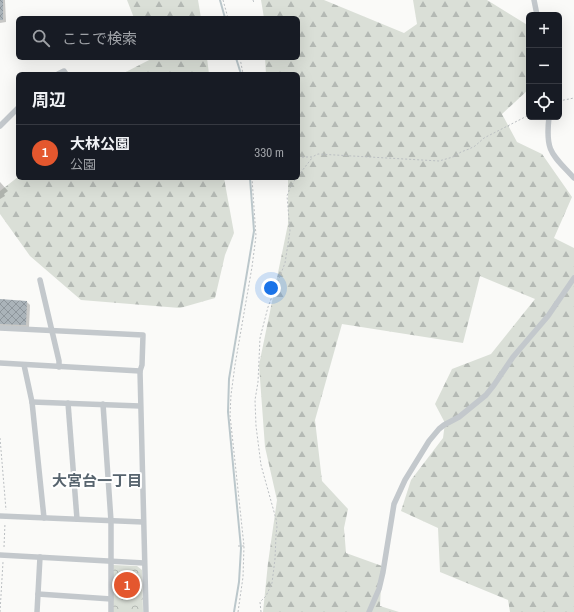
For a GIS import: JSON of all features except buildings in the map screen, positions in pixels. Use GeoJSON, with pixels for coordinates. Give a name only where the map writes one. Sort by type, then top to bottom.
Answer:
{"type":"FeatureCollection","features":[{"type":"Feature","properties":{"kind":"street"},"geometry":{"type":"LineString","coordinates":[[534,0],[536,12]]}},
{"type":"Feature","properties":{"kind":"street"},"geometry":{"type":"LineString","coordinates":[[0,126],[16,110]]}},
{"type":"Feature","properties":{"kind":"street"},"geometry":{"type":"LineString","coordinates":[[549,120],[547,135],[550,149],[553,155],[574,178]]}},
{"type":"Feature","properties":{"kind":"street"},"geometry":{"type":"LineString","coordinates":[[369,612],[379,589],[383,572],[394,504],[398,493],[429,441],[439,429],[459,417],[486,395],[494,386],[513,357],[548,316],[574,278]]}},
{"type":"Feature","properties":{"kind":"street"},"geometry":{"type":"LineString","coordinates":[[40,280],[59,361],[59,367]]}},
{"type":"Feature","properties":{"kind":"street"},"geometry":{"type":"LineString","coordinates":[[0,328],[143,335],[142,365],[140,371],[140,406],[146,612]]}},
{"type":"Feature","properties":{"kind":"street"},"geometry":{"type":"LineString","coordinates":[[0,363],[140,371]]}},
{"type":"Feature","properties":{"kind":"street"},"geometry":{"type":"LineString","coordinates":[[24,364],[32,402],[44,518]]}},
{"type":"Feature","properties":{"kind":"street"},"geometry":{"type":"LineString","coordinates":[[32,402],[140,406]]}},
{"type":"Feature","properties":{"kind":"street"},"geometry":{"type":"LineString","coordinates":[[68,403],[77,519]]}},
{"type":"Feature","properties":{"kind":"street"},"geometry":{"type":"LineString","coordinates":[[103,404],[111,521],[111,612]]}},
{"type":"Feature","properties":{"kind":"street"},"geometry":{"type":"LineString","coordinates":[[0,516],[143,522]]}},
{"type":"Feature","properties":{"kind":"street"},"geometry":{"type":"LineString","coordinates":[[0,555],[144,563]]}},
{"type":"Feature","properties":{"kind":"street"},"geometry":{"type":"LineString","coordinates":[[37,612],[40,557]]}},
{"type":"Feature","properties":{"kind":"street"},"geometry":{"type":"LineString","coordinates":[[38,594],[111,598]]}},
{"type":"Feature","properties":{"kind":"path"},"geometry":{"type":"LineString","coordinates":[[223,0],[227,16]]}},
{"type":"Feature","properties":{"kind":"path"},"geometry":{"type":"LineString","coordinates":[[240,60],[243,72]]}},
{"type":"Feature","properties":{"kind":"path"},"geometry":{"type":"LineString","coordinates":[[562,100],[574,98]]}},
{"type":"Feature","properties":{"kind":"path"},"geometry":{"type":"LineString","coordinates":[[300,173],[312,157],[318,154],[440,161],[475,146],[484,138],[526,117]]}},
{"type":"Feature","properties":{"kind":"path"},"geometry":{"type":"LineString","coordinates":[[300,157],[312,157]]}},
{"type":"Feature","properties":{"kind":"path"},"geometry":{"type":"LineString","coordinates":[[238,612],[244,577],[244,546],[230,415],[235,365],[256,236],[252,180]]}},
{"type":"Feature","properties":{"kind":"path"},"geometry":{"type":"LineString","coordinates":[[261,612],[260,602],[266,596],[272,583],[276,559],[277,527],[261,465],[256,426],[260,338],[268,307],[285,263],[290,231],[287,196],[295,180]]}},
{"type":"Feature","properties":{"kind":"path"},"geometry":{"type":"LineString","coordinates":[[0,438],[6,513]]}},
{"type":"Feature","properties":{"kind":"path"},"geometry":{"type":"LineString","coordinates":[[4,548],[6,521]]}},
{"type":"Feature","properties":{"kind":"path"},"geometry":{"type":"LineString","coordinates":[[238,546],[244,546]]}},
{"type":"Feature","properties":{"kind":"path"},"geometry":{"type":"LineString","coordinates":[[0,612],[3,562]]}},
{"type":"Feature","properties":{"kind":"green space"},"geometry":{"type":"Polygon","coordinates":[[[127,0],[198,0],[201,16],[133,16],[127,0]]]}},
{"type":"Feature","properties":{"kind":"green space"},"geometry":{"type":"Polygon","coordinates":[[[261,0],[324,0],[404,33],[417,24],[413,0],[487,0],[526,24],[526,92],[502,114],[517,142],[542,154],[572,197],[554,238],[574,248],[574,612],[510,612],[508,600],[440,572],[438,528],[401,511],[411,480],[443,438],[445,423],[435,404],[452,369],[491,354],[535,299],[480,276],[463,343],[342,324],[315,420],[322,481],[348,509],[344,528],[346,553],[382,566],[380,606],[399,612],[263,612],[277,500],[265,447],[259,365],[288,224],[288,180],[300,180],[300,72],[266,72],[265,60],[300,60],[300,16],[264,16],[261,0]]]}},
{"type":"Feature","properties":{"kind":"green space"},"geometry":{"type":"Polygon","coordinates":[[[149,60],[207,60],[209,72],[126,72],[149,60]]]}},
{"type":"Feature","properties":{"kind":"green space"},"geometry":{"type":"Polygon","coordinates":[[[16,179],[16,180],[224,180],[234,233],[225,255],[215,298],[180,308],[81,300],[30,256],[0,214],[0,191],[16,179]]]}},
{"type":"Feature","properties":{"kind":"green space"},"geometry":{"type":"Polygon","coordinates":[[[113,565],[137,566],[142,570],[143,612],[111,612],[113,565]]]}},
{"type":"Feature","properties":{"kind":"waterway"},"geometry":{"type":"LineString","coordinates":[[220,0],[224,16]]}},
{"type":"Feature","properties":{"kind":"waterway"},"geometry":{"type":"LineString","coordinates":[[237,60],[240,72]]}},
{"type":"Feature","properties":{"kind":"waterway"},"geometry":{"type":"LineString","coordinates":[[234,612],[239,582],[241,548],[228,412],[229,379],[254,231],[250,180]]}},
{"type":"Feature","properties":{"kind":"place","name":"大林公園"},"geometry":{"type":"Point","coordinates":[127,585]}},
{"type":"Feature","properties":{"kind":"district","name":"大宮台一丁目"},"geometry":{"type":"Point","coordinates":[97,480]}}]}
